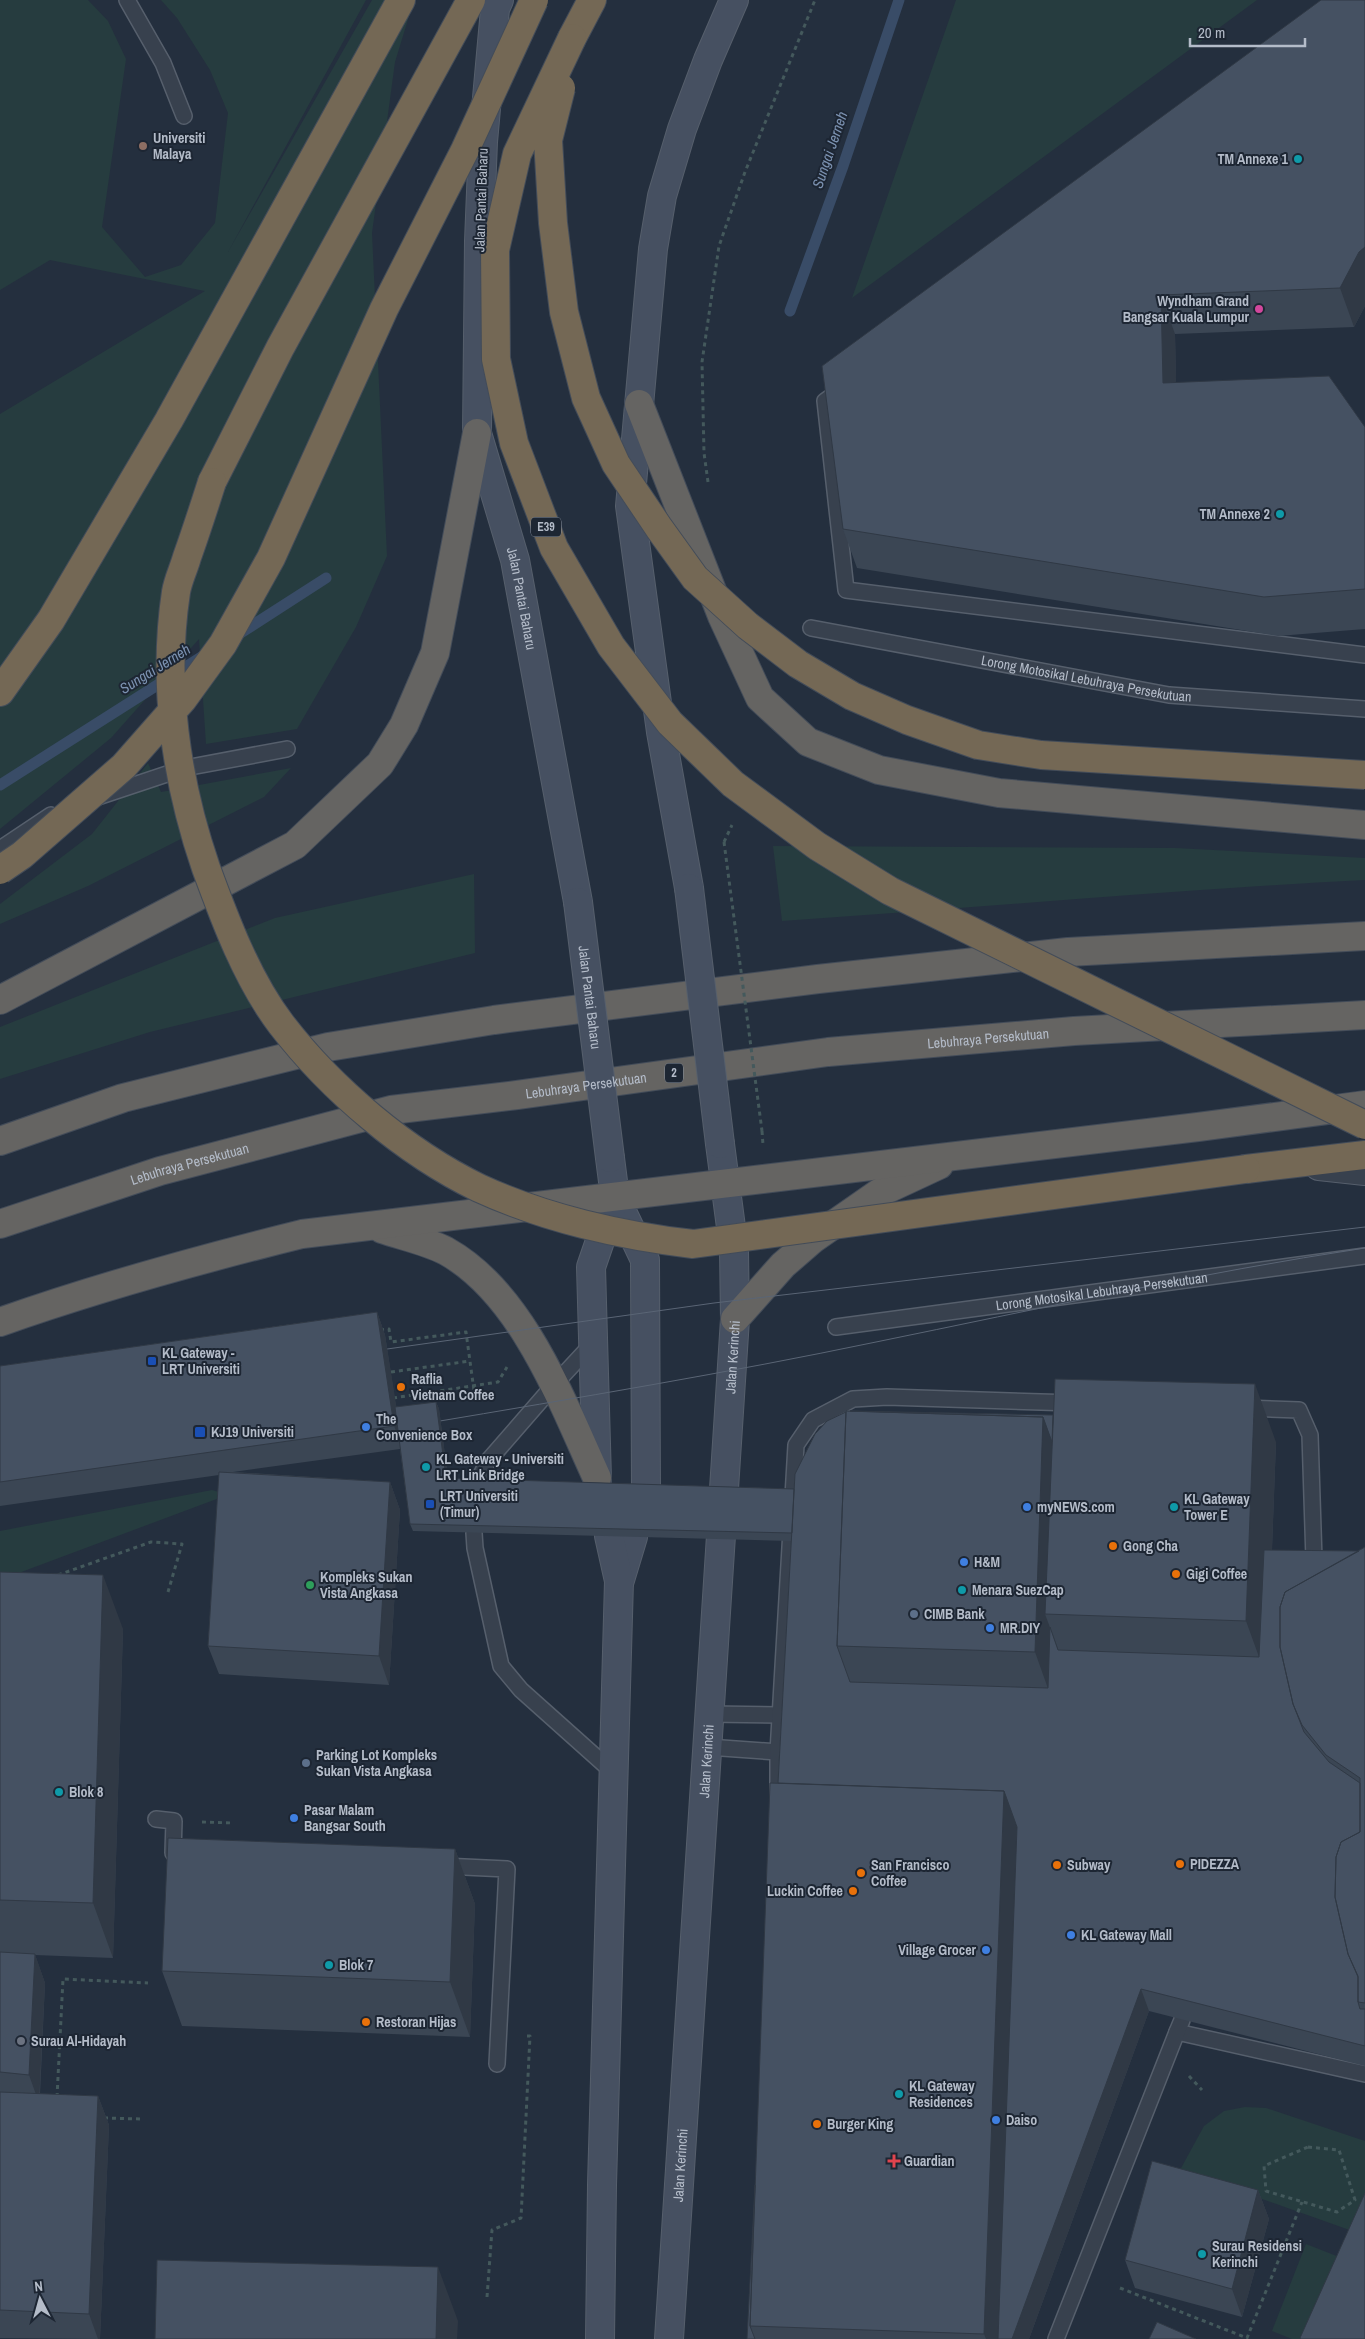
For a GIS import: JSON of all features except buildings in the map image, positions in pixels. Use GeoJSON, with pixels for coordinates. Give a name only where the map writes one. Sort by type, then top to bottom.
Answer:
{"type":"FeatureCollection","features":[{"type":"Feature","properties":{"kind":"highway"},"geometry":{"type":"LineString","coordinates":[[0,692],[51,620],[169,420],[401,0]]}},
{"type":"Feature","properties":{"kind":"highway"},"geometry":{"type":"LineString","coordinates":[[471,0],[280,348],[212,482],[176,591],[171,657],[173,725],[190,820],[237,950],[280,1023],[326,1075],[372,1118],[428,1158],[479,1188],[574,1221],[642,1238],[693,1244],[1290,1163],[1365,1155]]}},
{"type":"Feature","properties":{"kind":"highway"},"geometry":{"type":"LineString","coordinates":[[0,870],[22,855],[124,766],[183,699],[222,644],[270,558],[384,309],[465,150],[534,0]]}},
{"type":"Feature","properties":{"kind":"highway"},"geometry":{"type":"LineString","coordinates":[[592,0],[572,38],[548,140],[553,223],[564,312],[586,398],[616,464],[695,578],[755,632],[798,664],[852,696],[908,720],[978,745],[1041,755],[1365,775]]}},
{"type":"Feature","properties":{"kind":"highway","name":"E39"},"geometry":{"type":"LineString","coordinates":[[572,38],[516,154],[495,250],[496,359],[514,443],[554,548],[611,646],[670,723],[733,784],[817,846],[890,891],[1365,1125]]}},
{"type":"Feature","properties":{"kind":"highway"},"geometry":{"type":"LineString","coordinates":[[639,404],[722,616],[760,698],[808,742],[879,770],[999,793],[1365,825]]}},
{"type":"Feature","properties":{"kind":"highway"},"geometry":{"type":"LineString","coordinates":[[0,1000],[296,845],[380,764],[404,726],[435,653],[477,433]]}},
{"type":"Feature","properties":{"kind":"highway"},"geometry":{"type":"LineString","coordinates":[[0,1141],[123,1098],[328,1047],[494,1020],[818,979],[1068,952],[1365,936]]}},
{"type":"Feature","properties":{"kind":"highway","name":"Lebuhraya Persekutuan"},"geometry":{"type":"LineString","coordinates":[[0,1224],[160,1172],[391,1110],[517,1095],[828,1052],[1074,1031],[1365,1015]]}},
{"type":"Feature","properties":{"kind":"highway"},"geometry":{"type":"LineString","coordinates":[[0,1322],[56,1302],[224,1253],[302,1234],[725,1184],[1365,1104]]}},
{"type":"Feature","properties":{"kind":"highway"},"geometry":{"type":"LineString","coordinates":[[735,1319],[783,1265],[813,1239],[879,1193],[963,1154]]}},
{"type":"Feature","properties":{"kind":"highway"},"geometry":{"type":"LineString","coordinates":[[374,1226],[445,1250],[469,1266],[511,1307],[554,1385],[597,1485]]}},
{"type":"Feature","properties":{"kind":"main road","name":"Jalan Pantai Baharu"},"geometry":{"type":"LineString","coordinates":[[499,0],[496,9],[483,142],[479,241],[477,433],[515,560],[578,902],[615,1197]]}},
{"type":"Feature","properties":{"kind":"main road"},"geometry":{"type":"LineString","coordinates":[[725,1184],[688,888],[661,732],[630,506],[654,249],[662,196],[686,120],[734,0]]}},
{"type":"Feature","properties":{"kind":"main road","name":"Jalan Kerinchi"},"geometry":{"type":"LineString","coordinates":[[669,2339],[735,1319],[734,1250],[725,1184]]}},
{"type":"Feature","properties":{"kind":"main road"},"geometry":{"type":"LineString","coordinates":[[597,1485],[591,1267],[615,1197]]}},
{"type":"Feature","properties":{"kind":"main road"},"geometry":{"type":"LineString","coordinates":[[615,1197],[645,1260],[646,1493]]}},
{"type":"Feature","properties":{"kind":"main road"},"geometry":{"type":"LineString","coordinates":[[600,2339],[602,2185],[621,1537]]}},
{"type":"Feature","properties":{"kind":"street"},"geometry":{"type":"LineString","coordinates":[[1290,1163],[1365,1171]]}},
{"type":"Feature","properties":{"kind":"lane"},"geometry":{"type":"LineString","coordinates":[[127,0],[163,63],[184,116]]}},
{"type":"Feature","properties":{"kind":"lane"},"geometry":{"type":"LineString","coordinates":[[857,378],[825,401],[846,590],[1365,655]]}},
{"type":"Feature","properties":{"kind":"lane","name":"Lorong Motosikal Lebuhraya Persekutuan"},"geometry":{"type":"LineString","coordinates":[[811,628],[1169,695],[1365,709]]}},
{"type":"Feature","properties":{"kind":"lane"},"geometry":{"type":"LineString","coordinates":[[1303,637],[1312,649]]}},
{"type":"Feature","properties":{"kind":"lane"},"geometry":{"type":"LineString","coordinates":[[0,849],[56,812],[186,768],[287,749]]}},
{"type":"Feature","properties":{"kind":"lane","name":"Lorong Motosikal Lebuhraya Persekutuan"},"geometry":{"type":"LineString","coordinates":[[836,1328],[1365,1256]]}},
{"type":"Feature","properties":{"kind":"lane"},"geometry":{"type":"LineString","coordinates":[[475,1487],[488,1461],[554,1385],[594,1343]]}},
{"type":"Feature","properties":{"kind":"lane"},"geometry":{"type":"LineString","coordinates":[[779,1810],[778,1752],[796,1445],[813,1420],[852,1399],[887,1397],[1093,1404]]}},
{"type":"Feature","properties":{"kind":"lane"},"geometry":{"type":"LineString","coordinates":[[1230,1408],[1299,1410],[1310,1435],[1314,1579]]}},
{"type":"Feature","properties":{"kind":"lane"},"geometry":{"type":"LineString","coordinates":[[474,1533],[475,1548],[501,1666],[521,1690],[615,1774]]}},
{"type":"Feature","properties":{"kind":"lane"},"geometry":{"type":"LineString","coordinates":[[1314,1560],[1365,1560]]}},
{"type":"Feature","properties":{"kind":"lane"},"geometry":{"type":"LineString","coordinates":[[709,1714],[781,1715]]}},
{"type":"Feature","properties":{"kind":"lane"},"geometry":{"type":"LineString","coordinates":[[708,1747],[778,1752]]}},
{"type":"Feature","properties":{"kind":"lane"},"geometry":{"type":"LineString","coordinates":[[156,1819],[174,1820],[173,1853],[192,1854]]}},
{"type":"Feature","properties":{"kind":"lane"},"geometry":{"type":"LineString","coordinates":[[428,1865],[507,1869],[497,2064]]}},
{"type":"Feature","properties":{"kind":"lane"},"geometry":{"type":"LineString","coordinates":[[1056,2339],[1178,2032],[1182,2020],[1186,1984]]}},
{"type":"Feature","properties":{"kind":"lane"},"geometry":{"type":"LineString","coordinates":[[1178,2032],[1365,2074]]}},
{"type":"Feature","properties":{"kind":"path"},"geometry":{"type":"LineString","coordinates":[[710,490],[704,453],[702,362],[718,246],[745,172],[814,0]]}},
{"type":"Feature","properties":{"kind":"path"},"geometry":{"type":"LineString","coordinates":[[724,842],[762,1131]]}},
{"type":"Feature","properties":{"kind":"path"},"geometry":{"type":"LineString","coordinates":[[376,1331],[389,1329],[391,1342],[466,1332],[476,1398]]}},
{"type":"Feature","properties":{"kind":"path"},"geometry":{"type":"LineString","coordinates":[[389,1398],[498,1382],[512,1360]]}},
{"type":"Feature","properties":{"kind":"path"},"geometry":{"type":"LineString","coordinates":[[385,1373],[470,1361]]}},
{"type":"Feature","properties":{"kind":"path"},"geometry":{"type":"LineString","coordinates":[[48,1578],[151,1542],[182,1544],[168,1592]]}},
{"type":"Feature","properties":{"kind":"path"},"geometry":{"type":"LineString","coordinates":[[56,2106],[63,1979],[148,1983]]}},
{"type":"Feature","properties":{"kind":"path"},"geometry":{"type":"LineString","coordinates":[[487,2297],[492,2230],[521,2218],[530,2036],[499,2035]]}},
{"type":"Feature","properties":{"kind":"path"},"geometry":{"type":"LineString","coordinates":[[103,2118],[141,2119]]}},
{"type":"Feature","properties":{"kind":"path"},"geometry":{"type":"LineString","coordinates":[[1308,2147],[1339,2150],[1355,2200],[1337,2212],[1302,2202],[1266,2191],[1264,2166],[1308,2147]]}},
{"type":"Feature","properties":{"kind":"path"},"geometry":{"type":"LineString","coordinates":[[1120,2288],[1248,2338],[1302,2202]]}},
{"type":"Feature","properties":{"kind":"green space"},"geometry":{"type":"Polygon","coordinates":[[[0,0],[88,0],[108,21],[126,59],[102,227],[145,277],[181,265],[215,223],[228,113],[210,70],[177,18],[161,0],[366,0],[228,252],[372,0],[414,0],[395,62],[372,233],[387,556],[356,627],[297,729],[206,744],[199,639],[111,738],[0,829],[0,414],[205,291],[50,260],[0,290],[0,0]]]}},
{"type":"Feature","properties":{"kind":"green space"},"geometry":{"type":"Polygon","coordinates":[[[956,0],[1257,0],[852,298],[956,0]]]}},
{"type":"Feature","properties":{"kind":"green space"},"geometry":{"type":"Polygon","coordinates":[[[148,763],[161,792],[291,768],[264,797],[88,886],[0,924],[0,904],[92,834],[148,763]]]}},
{"type":"Feature","properties":{"kind":"green space"},"geometry":{"type":"Polygon","coordinates":[[[773,846],[1175,848],[1365,858],[1365,880],[782,921],[773,846]]]}},
{"type":"Feature","properties":{"kind":"green space"},"geometry":{"type":"Polygon","coordinates":[[[474,874],[475,953],[150,1032],[0,1079],[0,1027],[275,918],[474,874]]]}},
{"type":"Feature","properties":{"kind":"green space"},"geometry":{"type":"Polygon","coordinates":[[[212,1490],[219,1492],[222,1497],[0,1580],[0,1531],[212,1490]]]}},
{"type":"Feature","properties":{"kind":"green space"},"geometry":{"type":"Polygon","coordinates":[[[1245,2107],[1266,2108],[1365,2141],[1365,2217],[1358,2233],[1180,2170],[1204,2126],[1224,2111],[1245,2107]]]}},
{"type":"Feature","properties":{"kind":"green space"},"geometry":{"type":"Polygon","coordinates":[[[1306,2244],[1352,2262],[1322,2339],[1292,2339],[1272,2331],[1306,2244]]]}},
{"type":"Feature","properties":{"kind":"waterway","name":"Sungai Jerneh"},"geometry":{"type":"LineString","coordinates":[[790,311],[843,166],[899,0]]}},
{"type":"Feature","properties":{"kind":"waterway","name":"Sungai Jerneh"},"geometry":{"type":"LineString","coordinates":[[236,636],[326,578]]}},
{"type":"Feature","properties":{"kind":"waterway","name":"Sungai Jerneh"},"geometry":{"type":"LineString","coordinates":[[0,785],[203,656]]}},
{"type":"Feature","properties":{"kind":"tram line"},"geometry":{"type":"LineString","coordinates":[[373,1351],[714,1303],[1365,1227]]}},
{"type":"Feature","properties":{"kind":"tram line"},"geometry":{"type":"LineString","coordinates":[[428,1423],[764,1364],[1180,1280],[1365,1248]]}},
{"type":"Feature","properties":{"kind":"place","name":"Universiti Malaya"},"geometry":{"type":"Point","coordinates":[143,146]}},
{"type":"Feature","properties":{"kind":"place","name":"TM Annexe 1"},"geometry":{"type":"Point","coordinates":[1298,159]}},
{"type":"Feature","properties":{"kind":"place","name":"Wyndham Grand Bangsar Kuala Lumpur"},"geometry":{"type":"Point","coordinates":[1259,309]}},
{"type":"Feature","properties":{"kind":"place","name":"TM Annexe 2"},"geometry":{"type":"Point","coordinates":[1280,514]}},
{"type":"Feature","properties":{"kind":"place","name":"KL Gateway - LRT Universiti"},"geometry":{"type":"Point","coordinates":[152,1361]}},
{"type":"Feature","properties":{"kind":"place","name":"Raflia Vietnam Coffee"},"geometry":{"type":"Point","coordinates":[401,1387]}},
{"type":"Feature","properties":{"kind":"place","name":"The Convenience Box"},"geometry":{"type":"Point","coordinates":[366,1427]}},
{"type":"Feature","properties":{"kind":"place","name":"KJ19 Universiti"},"geometry":{"type":"Point","coordinates":[200,1432]}},
{"type":"Feature","properties":{"kind":"place","name":"KL Gateway - Universiti LRT Link Bridge"},"geometry":{"type":"Point","coordinates":[426,1467]}},
{"type":"Feature","properties":{"kind":"place","name":"LRT Universiti (Timur)"},"geometry":{"type":"Point","coordinates":[430,1504]}},
{"type":"Feature","properties":{"kind":"place","name":"myNEWS.com"},"geometry":{"type":"Point","coordinates":[1027,1507]}},
{"type":"Feature","properties":{"kind":"place","name":"KL Gateway Tower E"},"geometry":{"type":"Point","coordinates":[1174,1507]}},
{"type":"Feature","properties":{"kind":"place","name":"Gong Cha"},"geometry":{"type":"Point","coordinates":[1113,1546]}},
{"type":"Feature","properties":{"kind":"place","name":"H&M"},"geometry":{"type":"Point","coordinates":[964,1562]}},
{"type":"Feature","properties":{"kind":"place","name":"Gigi Coffee"},"geometry":{"type":"Point","coordinates":[1176,1574]}},
{"type":"Feature","properties":{"kind":"place","name":"Kompleks Sukan Vista Angkasa"},"geometry":{"type":"Point","coordinates":[310,1585]}},
{"type":"Feature","properties":{"kind":"place","name":"Menara SuezCap"},"geometry":{"type":"Point","coordinates":[962,1590]}},
{"type":"Feature","properties":{"kind":"place","name":"CIMB Bank"},"geometry":{"type":"Point","coordinates":[914,1614]}},
{"type":"Feature","properties":{"kind":"place","name":"MR.DIY"},"geometry":{"type":"Point","coordinates":[990,1628]}},
{"type":"Feature","properties":{"kind":"place","name":"Parking Lot Kompleks Sukan Vista Angkasa"},"geometry":{"type":"Point","coordinates":[306,1763]}},
{"type":"Feature","properties":{"kind":"place","name":"Blok 8"},"geometry":{"type":"Point","coordinates":[59,1792]}},
{"type":"Feature","properties":{"kind":"place","name":"Pasar Malam Bangsar South"},"geometry":{"type":"Point","coordinates":[294,1818]}},
{"type":"Feature","properties":{"kind":"place","name":"PIDEZZA"},"geometry":{"type":"Point","coordinates":[1180,1864]}},
{"type":"Feature","properties":{"kind":"place","name":"Subway"},"geometry":{"type":"Point","coordinates":[1057,1865]}},
{"type":"Feature","properties":{"kind":"place","name":"San Francisco Coffee"},"geometry":{"type":"Point","coordinates":[861,1873]}},
{"type":"Feature","properties":{"kind":"place","name":"Luckin Coffee"},"geometry":{"type":"Point","coordinates":[853,1891]}},
{"type":"Feature","properties":{"kind":"place","name":"KL Gateway Mall"},"geometry":{"type":"Point","coordinates":[1071,1935]}},
{"type":"Feature","properties":{"kind":"place","name":"Village Grocer"},"geometry":{"type":"Point","coordinates":[986,1950]}},
{"type":"Feature","properties":{"kind":"place","name":"Blok 7"},"geometry":{"type":"Point","coordinates":[329,1965]}},
{"type":"Feature","properties":{"kind":"place","name":"Restoran Hijas"},"geometry":{"type":"Point","coordinates":[366,2022]}},
{"type":"Feature","properties":{"kind":"place","name":"Surau Al-Hidayah"},"geometry":{"type":"Point","coordinates":[21,2041]}},
{"type":"Feature","properties":{"kind":"place","name":"KL Gateway Residences"},"geometry":{"type":"Point","coordinates":[899,2094]}},
{"type":"Feature","properties":{"kind":"place","name":"Daiso"},"geometry":{"type":"Point","coordinates":[996,2120]}},
{"type":"Feature","properties":{"kind":"place","name":"Burger King"},"geometry":{"type":"Point","coordinates":[817,2124]}},
{"type":"Feature","properties":{"kind":"place","name":"Guardian"},"geometry":{"type":"Point","coordinates":[894,2161]}},
{"type":"Feature","properties":{"kind":"place","name":"Surau Residensi Kerinchi"},"geometry":{"type":"Point","coordinates":[1202,2254]}}]}
